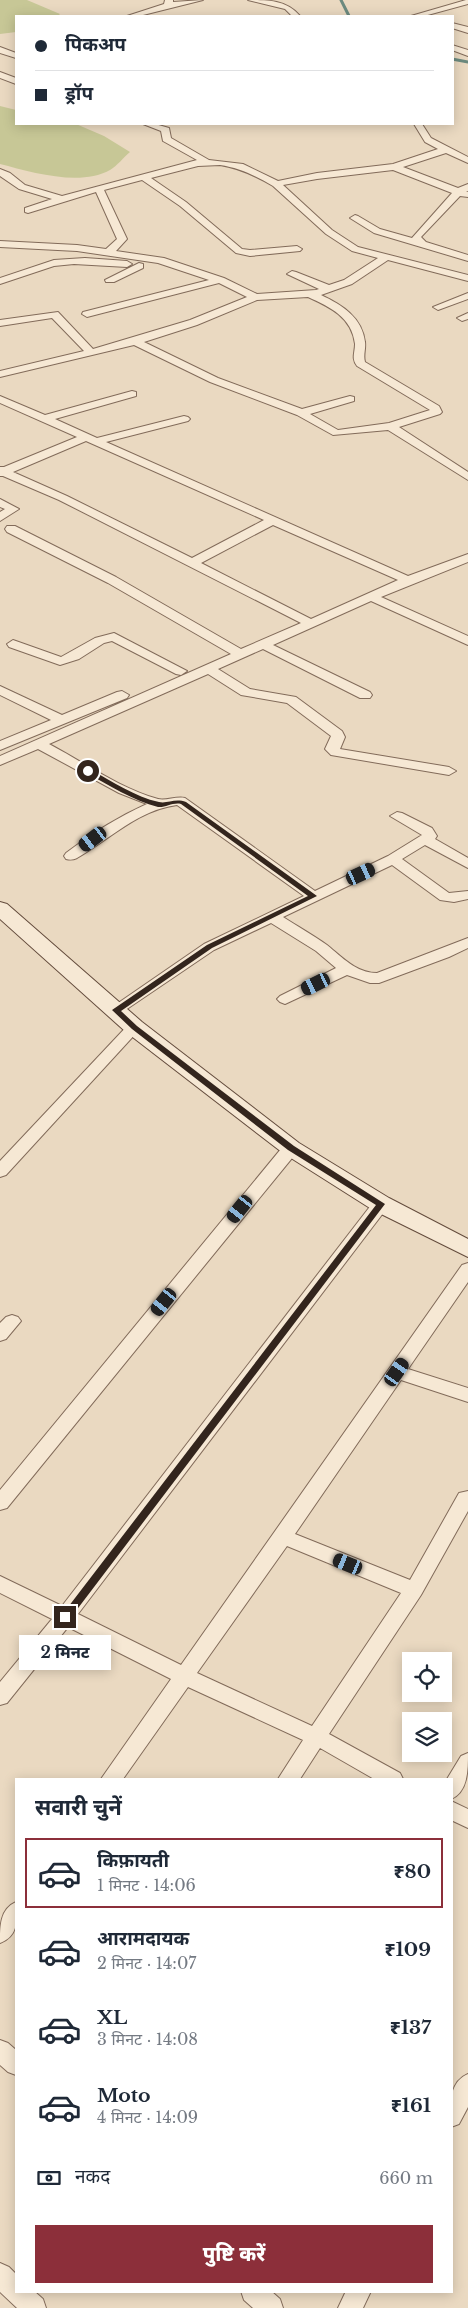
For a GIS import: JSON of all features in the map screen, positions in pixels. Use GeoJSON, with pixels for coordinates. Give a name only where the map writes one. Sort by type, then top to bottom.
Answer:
{"type":"FeatureCollection","features":[{"type":"Feature","properties":{"kind":"street"},"geometry":{"type":"LineString","coordinates":[[134,15],[168,2],[199,0]]}},
{"type":"Feature","properties":{"kind":"street"},"geometry":{"type":"LineString","coordinates":[[252,0],[288,7],[295,15]]}},
{"type":"Feature","properties":{"kind":"street"},"geometry":{"type":"LineString","coordinates":[[423,15],[468,2]]}},
{"type":"Feature","properties":{"kind":"street"},"geometry":{"type":"LineString","coordinates":[[454,48],[468,53]]}},
{"type":"Feature","properties":{"kind":"street"},"geometry":{"type":"LineString","coordinates":[[0,50],[15,56]]}},
{"type":"Feature","properties":{"kind":"street"},"geometry":{"type":"LineString","coordinates":[[0,75],[15,81]]}},
{"type":"Feature","properties":{"kind":"street"},"geometry":{"type":"LineString","coordinates":[[150,125],[166,130],[166,139],[207,162]]}},
{"type":"Feature","properties":{"kind":"street"},"geometry":{"type":"LineString","coordinates":[[419,125],[428,140],[468,160]]}},
{"type":"Feature","properties":{"kind":"street"},"geometry":{"type":"LineString","coordinates":[[276,184],[318,176],[394,167],[446,150]]}},
{"type":"Feature","properties":{"kind":"street"},"geometry":{"type":"LineString","coordinates":[[28,210],[61,199],[207,162],[248,167],[276,184],[329,232],[347,245],[385,258],[468,278]]}},
{"type":"Feature","properties":{"kind":"street"},"geometry":{"type":"LineString","coordinates":[[394,167],[463,194]]}},
{"type":"Feature","properties":{"kind":"street"},"geometry":{"type":"LineString","coordinates":[[0,172],[12,177],[22,187],[61,199]]}},
{"type":"Feature","properties":{"kind":"street"},"geometry":{"type":"LineString","coordinates":[[145,178],[183,204],[238,251],[250,253],[298,249]]}},
{"type":"Feature","properties":{"kind":"street"},"geometry":{"type":"LineString","coordinates":[[423,244],[417,239],[417,234],[463,194],[468,186]]}},
{"type":"Feature","properties":{"kind":"street"},"geometry":{"type":"LineString","coordinates":[[99,189],[122,239],[109,252]]}},
{"type":"Feature","properties":{"kind":"street"},"geometry":{"type":"LineString","coordinates":[[355,218],[377,231],[468,258]]}},
{"type":"Feature","properties":{"kind":"street"},"geometry":{"type":"LineString","coordinates":[[0,244],[109,252],[160,260],[220,280],[256,297]]}},
{"type":"Feature","properties":{"kind":"street"},"geometry":{"type":"LineString","coordinates":[[0,374],[137,342],[207,319],[256,297],[310,294],[329,289],[348,282],[385,258]]}},
{"type":"Feature","properties":{"kind":"street"},"geometry":{"type":"LineString","coordinates":[[0,281],[16,278],[45,265],[58,263],[180,266]]}},
{"type":"Feature","properties":{"kind":"street"},"geometry":{"type":"LineString","coordinates":[[110,280],[143,265]]}},
{"type":"Feature","properties":{"kind":"street"},"geometry":{"type":"LineString","coordinates":[[292,274],[329,289]]}},
{"type":"Feature","properties":{"kind":"street"},"geometry":{"type":"LineString","coordinates":[[87,314],[220,280]]}},
{"type":"Feature","properties":{"kind":"street"},"geometry":{"type":"LineString","coordinates":[[137,342],[214,380],[301,413],[329,430],[340,433],[390,426],[434,413],[436,409],[361,364],[358,356],[360,346],[353,320],[337,307],[310,294]]}},
{"type":"Feature","properties":{"kind":"street"},"geometry":{"type":"LineString","coordinates":[[438,306],[468,296]]}},
{"type":"Feature","properties":{"kind":"street"},"geometry":{"type":"LineString","coordinates":[[0,323],[54,314],[91,353]]}},
{"type":"Feature","properties":{"kind":"street"},"geometry":{"type":"LineString","coordinates":[[150,347],[213,327]]}},
{"type":"Feature","properties":{"kind":"street"},"geometry":{"type":"LineString","coordinates":[[44,419],[132,394]]}},
{"type":"Feature","properties":{"kind":"street"},"geometry":{"type":"LineString","coordinates":[[301,413],[350,399]]}},
{"type":"Feature","properties":{"kind":"street"},"geometry":{"type":"LineString","coordinates":[[1,400],[408,580]]}},
{"type":"Feature","properties":{"kind":"street"},"geometry":{"type":"LineString","coordinates":[[1,471],[92,439],[184,419]]}},
{"type":"Feature","properties":{"kind":"street"},"geometry":{"type":"LineString","coordinates":[[390,426],[468,477]]}},
{"type":"Feature","properties":{"kind":"street"},"geometry":{"type":"LineString","coordinates":[[1,471],[63,498],[312,624]]}},
{"type":"Feature","properties":{"kind":"street"},"geometry":{"type":"LineString","coordinates":[[0,502],[13,509],[0,517]]}},
{"type":"Feature","properties":{"kind":"street"},"geometry":{"type":"LineString","coordinates":[[192,563],[273,520]]}},
{"type":"Feature","properties":{"kind":"street"},"geometry":{"type":"LineString","coordinates":[[11,529],[112,580],[237,653]]}},
{"type":"Feature","properties":{"kind":"street"},"geometry":{"type":"LineString","coordinates":[[0,746],[182,671],[264,645],[408,580],[468,558]]}},
{"type":"Feature","properties":{"kind":"street"},"geometry":{"type":"LineString","coordinates":[[372,597],[468,641]]}},
{"type":"Feature","properties":{"kind":"street"},"geometry":{"type":"LineString","coordinates":[[13,644],[60,661],[68,659],[103,639],[114,637],[182,671]]}},
{"type":"Feature","properties":{"kind":"street"},"geometry":{"type":"LineString","coordinates":[[264,645],[365,695]]}},
{"type":"Feature","properties":{"kind":"street"},"geometry":{"type":"LineString","coordinates":[[0,761],[209,669],[237,653]]}},
{"type":"Feature","properties":{"kind":"street"},"geometry":{"type":"LineString","coordinates":[[209,669],[246,692],[286,698],[295,702],[337,734],[338,737],[332,749],[336,752],[449,771]]}},
{"type":"Feature","properties":{"kind":"street"},"geometry":{"type":"LineString","coordinates":[[0,690],[61,720]]}},
{"type":"Feature","properties":{"kind":"street"},"geometry":{"type":"LineString","coordinates":[[38,744],[124,790],[160,805]]}},
{"type":"Feature","properties":{"kind":"street"},"geometry":{"type":"LineString","coordinates":[[71,856],[105,830],[160,805],[177,801],[183,803],[313,896]]}},
{"type":"Feature","properties":{"kind":"street"},"geometry":{"type":"LineString","coordinates":[[116,1010],[209,947],[393,859],[430,836],[427,831],[397,816]]}},
{"type":"Feature","properties":{"kind":"street"},"geometry":{"type":"LineString","coordinates":[[426,840],[468,864]]}},
{"type":"Feature","properties":{"kind":"street"},"geometry":{"type":"LineString","coordinates":[[393,859],[445,896],[454,898],[468,895]]}},
{"type":"Feature","properties":{"kind":"street"},"geometry":{"type":"LineString","coordinates":[[3,914],[116,1010],[134,1028],[291,1148],[381,1204],[468,1249]]}},
{"type":"Feature","properties":{"kind":"street"},"geometry":{"type":"LineString","coordinates":[[271,916],[321,948],[346,969],[370,978],[379,978],[444,954],[468,942]]}},
{"type":"Feature","properties":{"kind":"street"},"geometry":{"type":"LineString","coordinates":[[285,999],[346,969]]}},
{"type":"Feature","properties":{"kind":"street"},"geometry":{"type":"LineString","coordinates":[[0,1171],[134,1028]]}},
{"type":"Feature","properties":{"kind":"street"},"geometry":{"type":"LineString","coordinates":[[0,1503],[291,1148]]}},
{"type":"Feature","properties":{"kind":"street"},"geometry":{"type":"LineString","coordinates":[[0,1697],[65,1617],[381,1204]]}},
{"type":"Feature","properties":{"kind":"street"},"geometry":{"type":"LineString","coordinates":[[112,1778],[283,1537],[468,1269]]}},
{"type":"Feature","properties":{"kind":"street"},"geometry":{"type":"LineString","coordinates":[[0,1335],[12,1321]]}},
{"type":"Feature","properties":{"kind":"street"},"geometry":{"type":"LineString","coordinates":[[397,1372],[468,1394]]}},
{"type":"Feature","properties":{"kind":"street"},"geometry":{"type":"LineString","coordinates":[[289,1778],[414,1590],[466,1498]]}},
{"type":"Feature","properties":{"kind":"street"},"geometry":{"type":"LineString","coordinates":[[283,1537],[414,1590]]}},
{"type":"Feature","properties":{"kind":"street"},"geometry":{"type":"LineString","coordinates":[[0,1584],[183,1676],[317,1737],[391,1778]]}},
{"type":"Feature","properties":{"kind":"street"},"geometry":{"type":"LineString","coordinates":[[453,1787],[468,1762]]}},
{"type":"Feature","properties":{"kind":"street"},"geometry":{"type":"LineString","coordinates":[[453,1811],[468,1819]]}},
{"type":"Feature","properties":{"kind":"street"},"geometry":{"type":"LineString","coordinates":[[0,1933],[15,1913]]}},
{"type":"Feature","properties":{"kind":"street"},"geometry":{"type":"LineString","coordinates":[[453,2112],[468,2085]]}},
{"type":"Feature","properties":{"kind":"street"},"geometry":{"type":"LineString","coordinates":[[0,2275],[15,2290]]}},
{"type":"Feature","properties":{"kind":"street"},"geometry":{"type":"LineString","coordinates":[[18,2293],[34,2308]]}},
{"type":"Feature","properties":{"kind":"street"},"geometry":{"type":"LineString","coordinates":[[255,2293],[271,2308]]}},
{"type":"Feature","properties":{"kind":"street"},"geometry":{"type":"LineString","coordinates":[[350,2308],[358,2293]]}},
{"type":"Feature","properties":{"kind":"green space"},"geometry":{"type":"Polygon","coordinates":[[[0,0],[27,0],[60,14],[15,15],[15,32],[0,34],[0,0]]]}},
{"type":"Feature","properties":{"kind":"green space"},"geometry":{"type":"Polygon","coordinates":[[[0,106],[15,110],[15,125],[78,125],[104,136],[130,152],[110,170],[98,175],[85,177],[70,178],[41,174],[0,164],[0,106]]]}},
{"type":"Feature","properties":{"kind":"waterway"},"geometry":{"type":"LineString","coordinates":[[341,0],[348,15]]}},
{"type":"Feature","properties":{"kind":"waterway"},"geometry":{"type":"LineString","coordinates":[[454,59],[468,62]]}},
{"type":"Feature","properties":{"kind":"route"},"geometry":{"type":"LineString","coordinates":[[65,1617],[381,1204],[291,1148],[134,1028],[116,1010],[209,947],[313,896],[183,803],[177,801],[160,805],[124,790],[88,771]]}}]}
